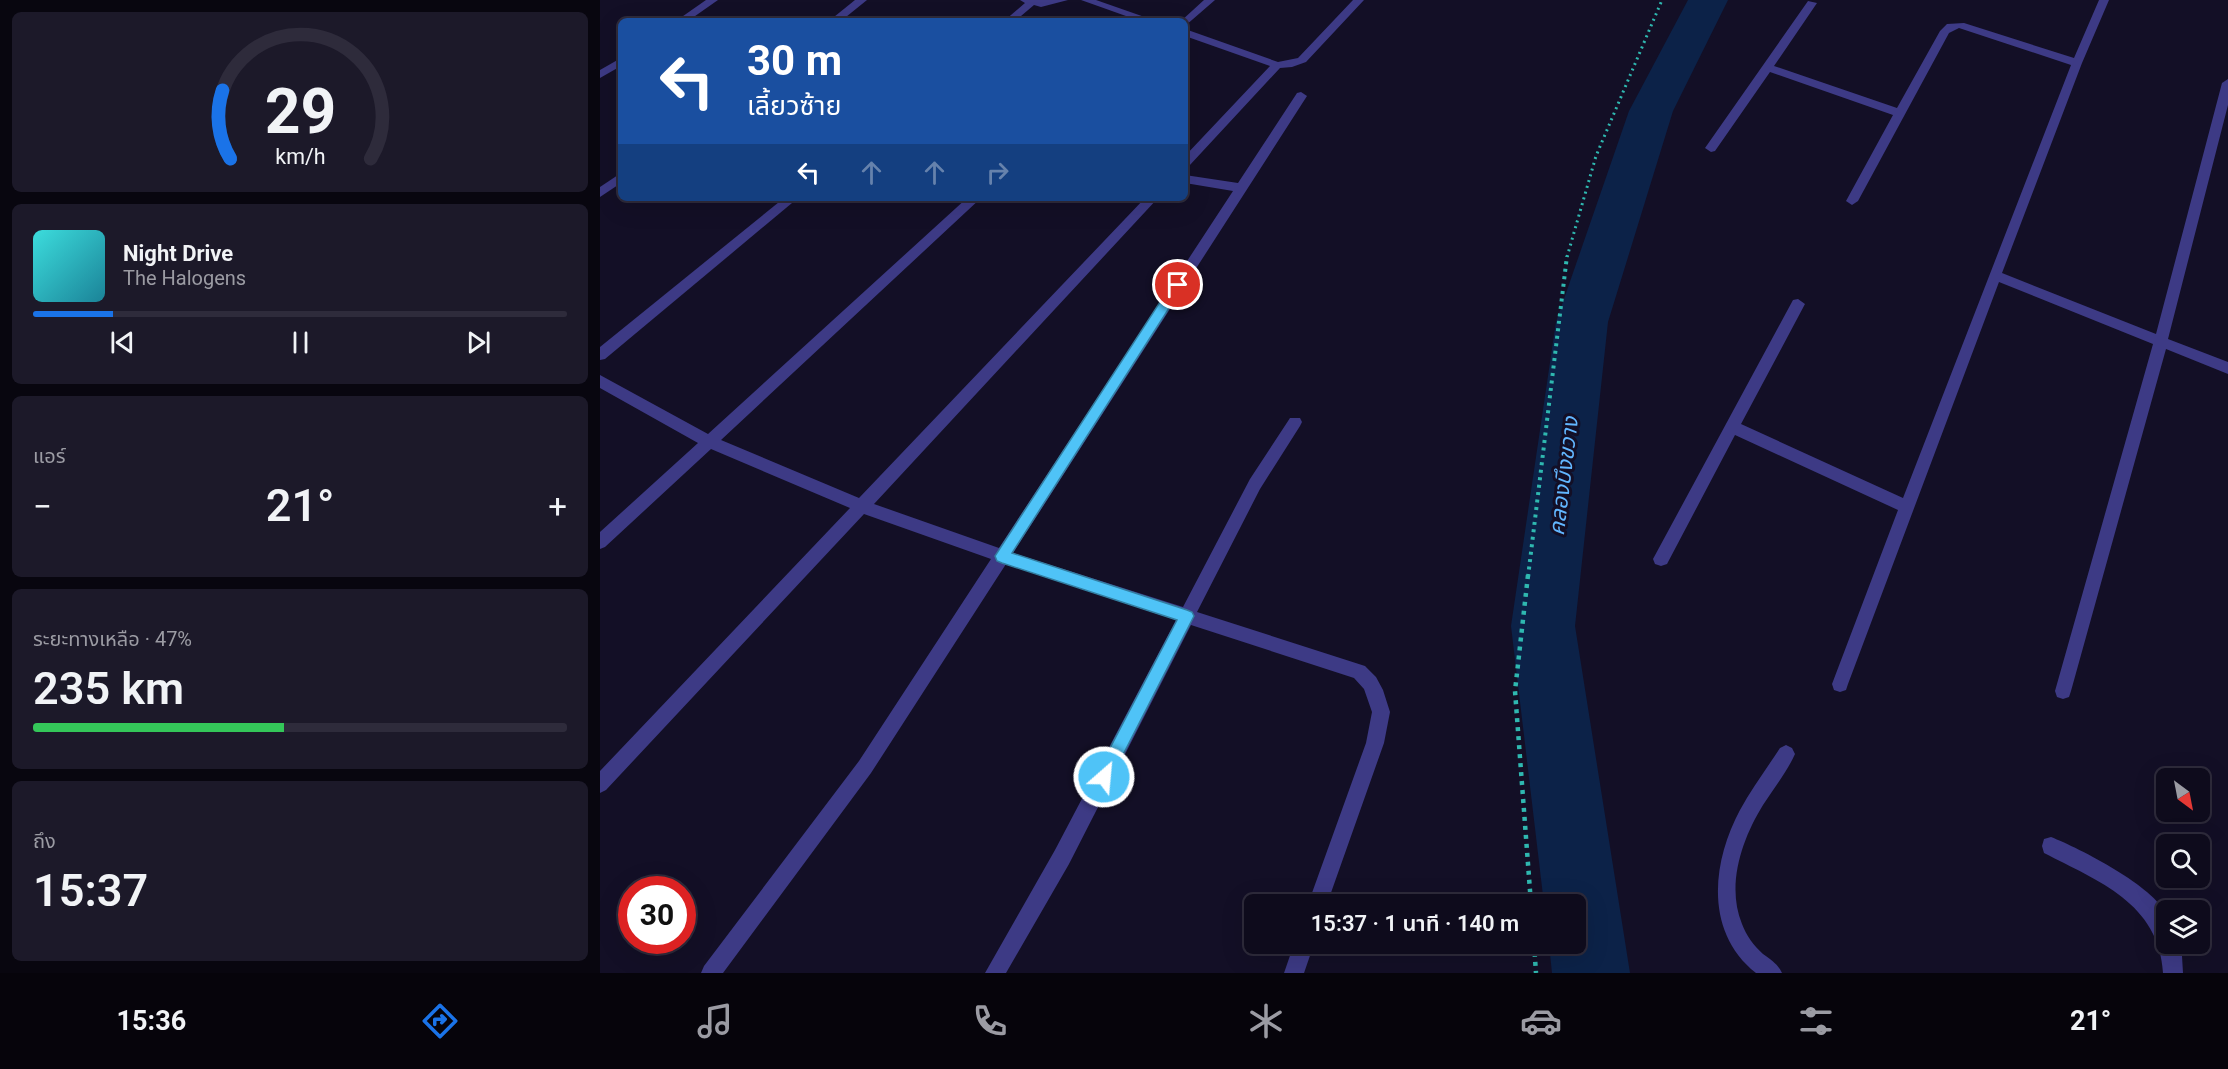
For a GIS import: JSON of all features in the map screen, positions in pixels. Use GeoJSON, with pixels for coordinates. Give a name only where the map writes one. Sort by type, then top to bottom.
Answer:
{"type":"FeatureCollection","features":[{"type":"Feature","properties":{"kind":"street"},"geometry":{"type":"LineString","coordinates":[[686,18],[713,0]]}},
{"type":"Feature","properties":{"kind":"street"},"geometry":{"type":"LineString","coordinates":[[838,18],[862,0]]}},
{"type":"Feature","properties":{"kind":"street"},"geometry":{"type":"LineString","coordinates":[[1012,18],[1028,1],[1052,3],[1063,0]]}},
{"type":"Feature","properties":{"kind":"street"},"geometry":{"type":"LineString","coordinates":[[1086,0],[1142,18]]}},
{"type":"Feature","properties":{"kind":"street"},"geometry":{"type":"LineString","coordinates":[[1188,20],[1210,0]]}},
{"type":"Feature","properties":{"kind":"street"},"geometry":{"type":"LineString","coordinates":[[1188,33],[1277,65],[1292,64],[1302,60],[1359,0]]}},
{"type":"Feature","properties":{"kind":"street"},"geometry":{"type":"LineString","coordinates":[[1840,684],[1995,274],[2077,63],[2104,0]]}},
{"type":"Feature","properties":{"kind":"street"},"geometry":{"type":"LineString","coordinates":[[1711,148],[1812,3]]}},
{"type":"Feature","properties":{"kind":"street"},"geometry":{"type":"LineString","coordinates":[[1852,201],[1945,31],[1952,26],[1960,25],[2077,63]]}},
{"type":"Feature","properties":{"kind":"street"},"geometry":{"type":"LineString","coordinates":[[600,75],[618,63]]}},
{"type":"Feature","properties":{"kind":"street"},"geometry":{"type":"LineString","coordinates":[[1188,160],[1277,65]]}},
{"type":"Feature","properties":{"kind":"street"},"geometry":{"type":"LineString","coordinates":[[1766,66],[1899,113]]}},
{"type":"Feature","properties":{"kind":"street"},"geometry":{"type":"LineString","coordinates":[[2063,691],[2161,341],[2228,83]]}},
{"type":"Feature","properties":{"kind":"street"},"geometry":{"type":"LineString","coordinates":[[711,973],[865,767],[1301,96]]}},
{"type":"Feature","properties":{"kind":"street"},"geometry":{"type":"LineString","coordinates":[[600,193],[618,179]]}},
{"type":"Feature","properties":{"kind":"street"},"geometry":{"type":"LineString","coordinates":[[1188,179],[1240,188]]}},
{"type":"Feature","properties":{"kind":"street"},"geometry":{"type":"LineString","coordinates":[[600,355],[788,201]]}},
{"type":"Feature","properties":{"kind":"street"},"geometry":{"type":"LineString","coordinates":[[600,542],[972,201]]}},
{"type":"Feature","properties":{"kind":"street"},"geometry":{"type":"LineString","coordinates":[[600,784],[1149,201]]}},
{"type":"Feature","properties":{"kind":"street"},"geometry":{"type":"LineString","coordinates":[[1995,274],[2228,368]]}},
{"type":"Feature","properties":{"kind":"street"},"geometry":{"type":"LineString","coordinates":[[1661,559],[1798,304]]}},
{"type":"Feature","properties":{"kind":"street"},"geometry":{"type":"LineString","coordinates":[[600,381],[708,441],[861,506],[1002,556],[1359,672],[1370,683],[1377,696],[1381,712],[1375,743],[1322,894]]}},
{"type":"Feature","properties":{"kind":"street"},"geometry":{"type":"LineString","coordinates":[[995,973],[1062,857],[1256,484],[1295,422]]}},
{"type":"Feature","properties":{"kind":"street"},"geometry":{"type":"LineString","coordinates":[[1732,427],[1907,507]]}},
{"type":"Feature","properties":{"kind":"street"},"geometry":{"type":"LineString","coordinates":[[1772,973],[1742,948],[1732,927],[1725,902],[1727,868],[1742,825],[1786,754]]}},
{"type":"Feature","properties":{"kind":"street"},"geometry":{"type":"LineString","coordinates":[[2051,846],[2127,889],[2146,904],[2156,918]]}},
{"type":"Feature","properties":{"kind":"street"},"geometry":{"type":"LineString","coordinates":[[1294,973],[1301,954]]}},
{"type":"Feature","properties":{"kind":"street"},"geometry":{"type":"LineString","coordinates":[[2171,954],[2173,973]]}},
{"type":"Feature","properties":{"kind":"path"},"geometry":{"type":"LineString","coordinates":[[1530,894],[1515,691],[1564,266],[1596,156],[1662,0]]}},
{"type":"Feature","properties":{"kind":"path"},"geometry":{"type":"LineString","coordinates":[[1535,954],[1536,973]]}},
{"type":"Feature","properties":{"kind":"waterway","name":"คลองบึงขวาง"},"geometry":{"type":"LineString","coordinates":[[1591,973],[1543,626],[1582,322],[1651,111],[1708,0]]}},
{"type":"Feature","properties":{"kind":"route"},"geometry":{"type":"LineString","coordinates":[[1104,777],[1187,616],[1002,556],[1178,285]]}}]}
